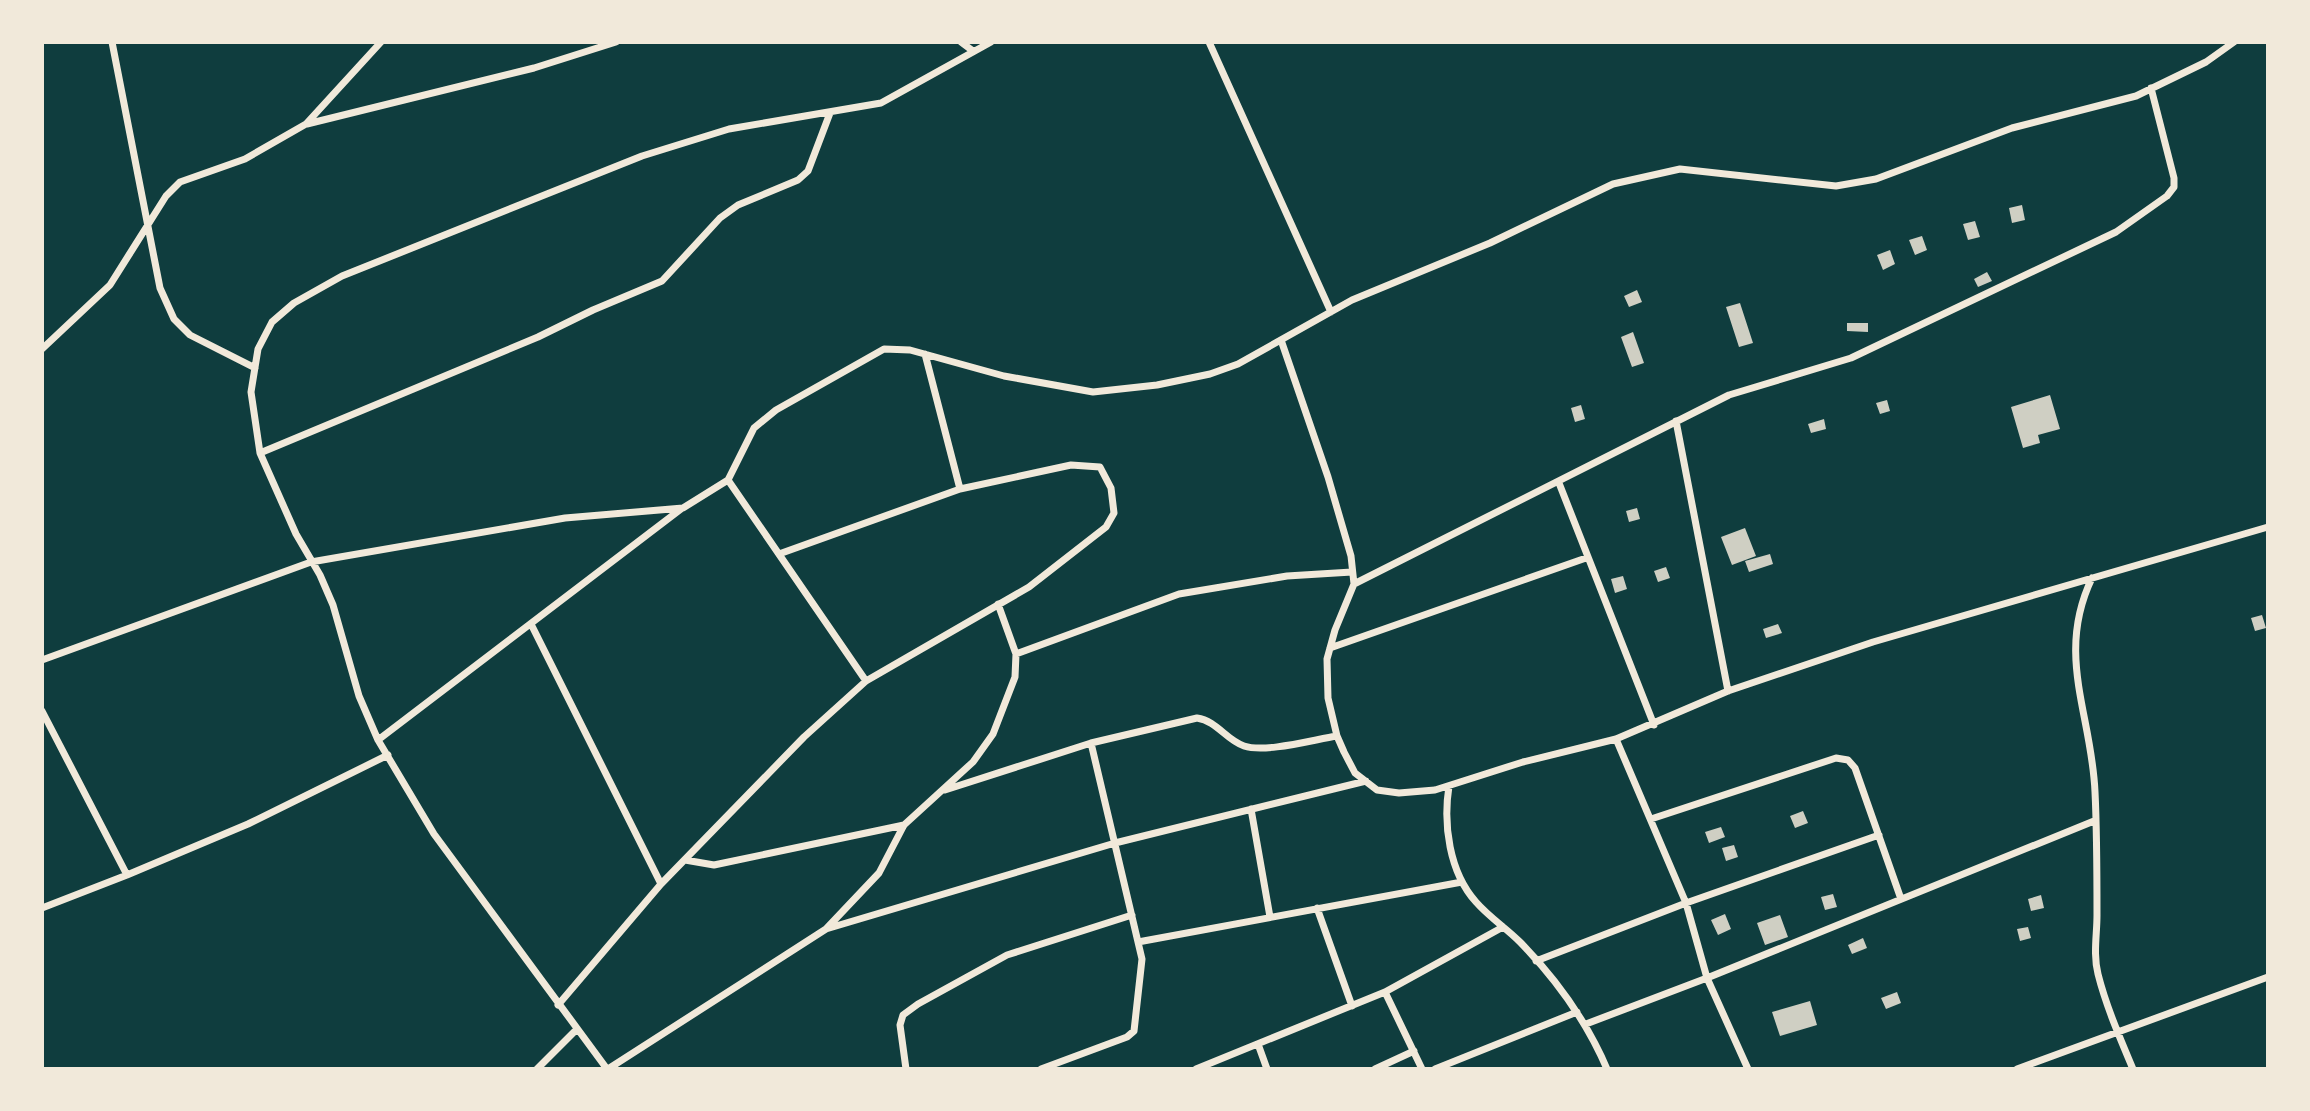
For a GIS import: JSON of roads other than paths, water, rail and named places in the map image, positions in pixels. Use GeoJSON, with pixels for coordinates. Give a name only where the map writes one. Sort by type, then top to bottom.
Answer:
{"type":"FeatureCollection","features":[{"type":"Feature","properties":{"kind":"street"},"geometry":{"type":"LineString","coordinates":[[112,42],[160,288],[174,319],[190,335],[255,368]]}},
{"type":"Feature","properties":{"kind":"street"},"geometry":{"type":"LineString","coordinates":[[306,124],[381,42]]}},
{"type":"Feature","properties":{"kind":"street"},"geometry":{"type":"LineString","coordinates":[[42,349],[110,285],[148,223],[180,182],[245,159],[306,124],[534,68],[616,42]]}},
{"type":"Feature","properties":{"kind":"street"},"geometry":{"type":"LineString","coordinates":[[961,42],[973,51]]}},
{"type":"Feature","properties":{"kind":"street"},"geometry":{"type":"LineString","coordinates":[[991,42],[881,103],[729,129],[642,156],[342,276],[294,303],[272,322],[258,349],[251,392],[260,453],[333,605],[359,696],[378,740],[434,834],[576,1030],[608,1069],[826,929],[879,873],[904,825],[973,762],[993,734],[1015,677],[1016,654],[998,604]]}},
{"type":"Feature","properties":{"kind":"street"},"geometry":{"type":"LineString","coordinates":[[1209,42],[1331,312]]}},
{"type":"Feature","properties":{"kind":"street"},"geometry":{"type":"LineString","coordinates":[[378,740],[682,508],[728,480],[754,428],[776,410],[875,352],[893,348],[1004,376],[1093,392],[1157,385],[1210,374],[1238,364],[1331,312],[1613,184],[1680,169],[1836,186],[1876,179],[2012,128],[2136,96],[2206,62],[2234,42]]}},
{"type":"Feature","properties":{"kind":"street"},"geometry":{"type":"LineString","coordinates":[[1354,584],[1746,388],[1851,358],[2116,232],[2174,187],[2151,88]]}},
{"type":"Feature","properties":{"kind":"street"},"geometry":{"type":"LineString","coordinates":[[260,453],[538,337],[662,281],[720,218],[738,205],[798,180],[808,171],[830,113]]}},
{"type":"Feature","properties":{"kind":"street"},"geometry":{"type":"LineString","coordinates":[[1281,340],[1344,528],[1354,584],[1330,648],[1328,698],[1336,736],[1355,773],[1377,790],[1399,793],[1436,790],[1522,762],[1616,739],[1654,725],[1728,691],[1873,642],[2268,527]]}},
{"type":"Feature","properties":{"kind":"street"},"geometry":{"type":"LineString","coordinates":[[925,354],[960,489]]}},
{"type":"Feature","properties":{"kind":"street"},"geometry":{"type":"LineString","coordinates":[[1676,421],[1728,691]]}},
{"type":"Feature","properties":{"kind":"street"},"geometry":{"type":"LineString","coordinates":[[558,1005],[661,884],[804,737],[866,681],[1029,587],[1106,527],[1114,513],[1111,488],[1100,467],[1089,464],[1071,465],[960,489],[779,554]]}},
{"type":"Feature","properties":{"kind":"street"},"geometry":{"type":"LineString","coordinates":[[728,480],[866,681]]}},
{"type":"Feature","properties":{"kind":"street"},"geometry":{"type":"LineString","coordinates":[[1559,483],[1586,558],[1654,725]]}},
{"type":"Feature","properties":{"kind":"street"},"geometry":{"type":"LineString","coordinates":[[42,660],[311,562],[565,518],[682,508]]}},
{"type":"Feature","properties":{"kind":"street"},"geometry":{"type":"LineString","coordinates":[[1330,648],[1586,558]]}},
{"type":"Feature","properties":{"kind":"street"},"geometry":{"type":"LineString","coordinates":[[1016,654],[1179,594],[1287,576],[1352,572]]}},
{"type":"Feature","properties":{"kind":"street"},"geometry":{"type":"LineString","coordinates":[[2092,578],[2081,601],[2075,632],[2075,675],[2095,791],[2097,917],[2094,945],[2098,973],[2133,1069]]}},
{"type":"Feature","properties":{"kind":"street"},"geometry":{"type":"LineString","coordinates":[[531,624],[661,884]]}},
{"type":"Feature","properties":{"kind":"street"},"geometry":{"type":"LineString","coordinates":[[42,710],[127,875]]}},
{"type":"Feature","properties":{"kind":"street"},"geometry":{"type":"LineString","coordinates":[[943,790],[1091,743],[1197,718],[1207,719],[1242,745],[1260,748],[1336,736]]}},
{"type":"Feature","properties":{"kind":"street"},"geometry":{"type":"LineString","coordinates":[[1616,739],[1686,903],[1707,978],[1748,1069]]}},
{"type":"Feature","properties":{"kind":"street"},"geometry":{"type":"LineString","coordinates":[[1041,1069],[1127,1037],[1134,1031],[1142,960],[1091,743]]}},
{"type":"Feature","properties":{"kind":"street"},"geometry":{"type":"LineString","coordinates":[[42,908],[248,824],[388,755]]}},
{"type":"Feature","properties":{"kind":"street"},"geometry":{"type":"LineString","coordinates":[[1651,819],[1836,758],[1848,760],[1855,768],[1901,899]]}},
{"type":"Feature","properties":{"kind":"street"},"geometry":{"type":"LineString","coordinates":[[826,929],[1115,843],[1366,781]]}},
{"type":"Feature","properties":{"kind":"street"},"geometry":{"type":"LineString","coordinates":[[1449,786],[1445,812],[1452,855],[1461,882],[1476,902],[1536,961],[1577,1012],[1586,1024],[1607,1069]]}},
{"type":"Feature","properties":{"kind":"street"},"geometry":{"type":"LineString","coordinates":[[1251,809],[1270,917]]}},
{"type":"Feature","properties":{"kind":"street"},"geometry":{"type":"LineString","coordinates":[[1586,1024],[1707,978],[2094,821]]}},
{"type":"Feature","properties":{"kind":"street"},"geometry":{"type":"LineString","coordinates":[[685,860],[715,865],[904,825]]}},
{"type":"Feature","properties":{"kind":"street"},"geometry":{"type":"LineString","coordinates":[[1536,961],[1686,903],[1879,835]]}},
{"type":"Feature","properties":{"kind":"street"},"geometry":{"type":"LineString","coordinates":[[1138,942],[1461,882]]}},
{"type":"Feature","properties":{"kind":"street"},"geometry":{"type":"LineString","coordinates":[[1317,908],[1352,1006]]}},
{"type":"Feature","properties":{"kind":"street"},"geometry":{"type":"LineString","coordinates":[[906,1069],[900,1025],[903,1015],[918,1004],[1007,955],[1132,915]]}},
{"type":"Feature","properties":{"kind":"street"},"geometry":{"type":"LineString","coordinates":[[1196,1069],[1385,992],[1503,927]]}},
{"type":"Feature","properties":{"kind":"street"},"geometry":{"type":"LineString","coordinates":[[2017,1069],[2268,977]]}},
{"type":"Feature","properties":{"kind":"street"},"geometry":{"type":"LineString","coordinates":[[1385,992],[1422,1069]]}},
{"type":"Feature","properties":{"kind":"street"},"geometry":{"type":"LineString","coordinates":[[1435,1069],[1577,1012]]}},
{"type":"Feature","properties":{"kind":"street"},"geometry":{"type":"LineString","coordinates":[[537,1069],[576,1030]]}},
{"type":"Feature","properties":{"kind":"street"},"geometry":{"type":"LineString","coordinates":[[1258,1044],[1267,1069]]}},
{"type":"Feature","properties":{"kind":"street"},"geometry":{"type":"LineString","coordinates":[[1375,1069],[1414,1051]]}}]}
